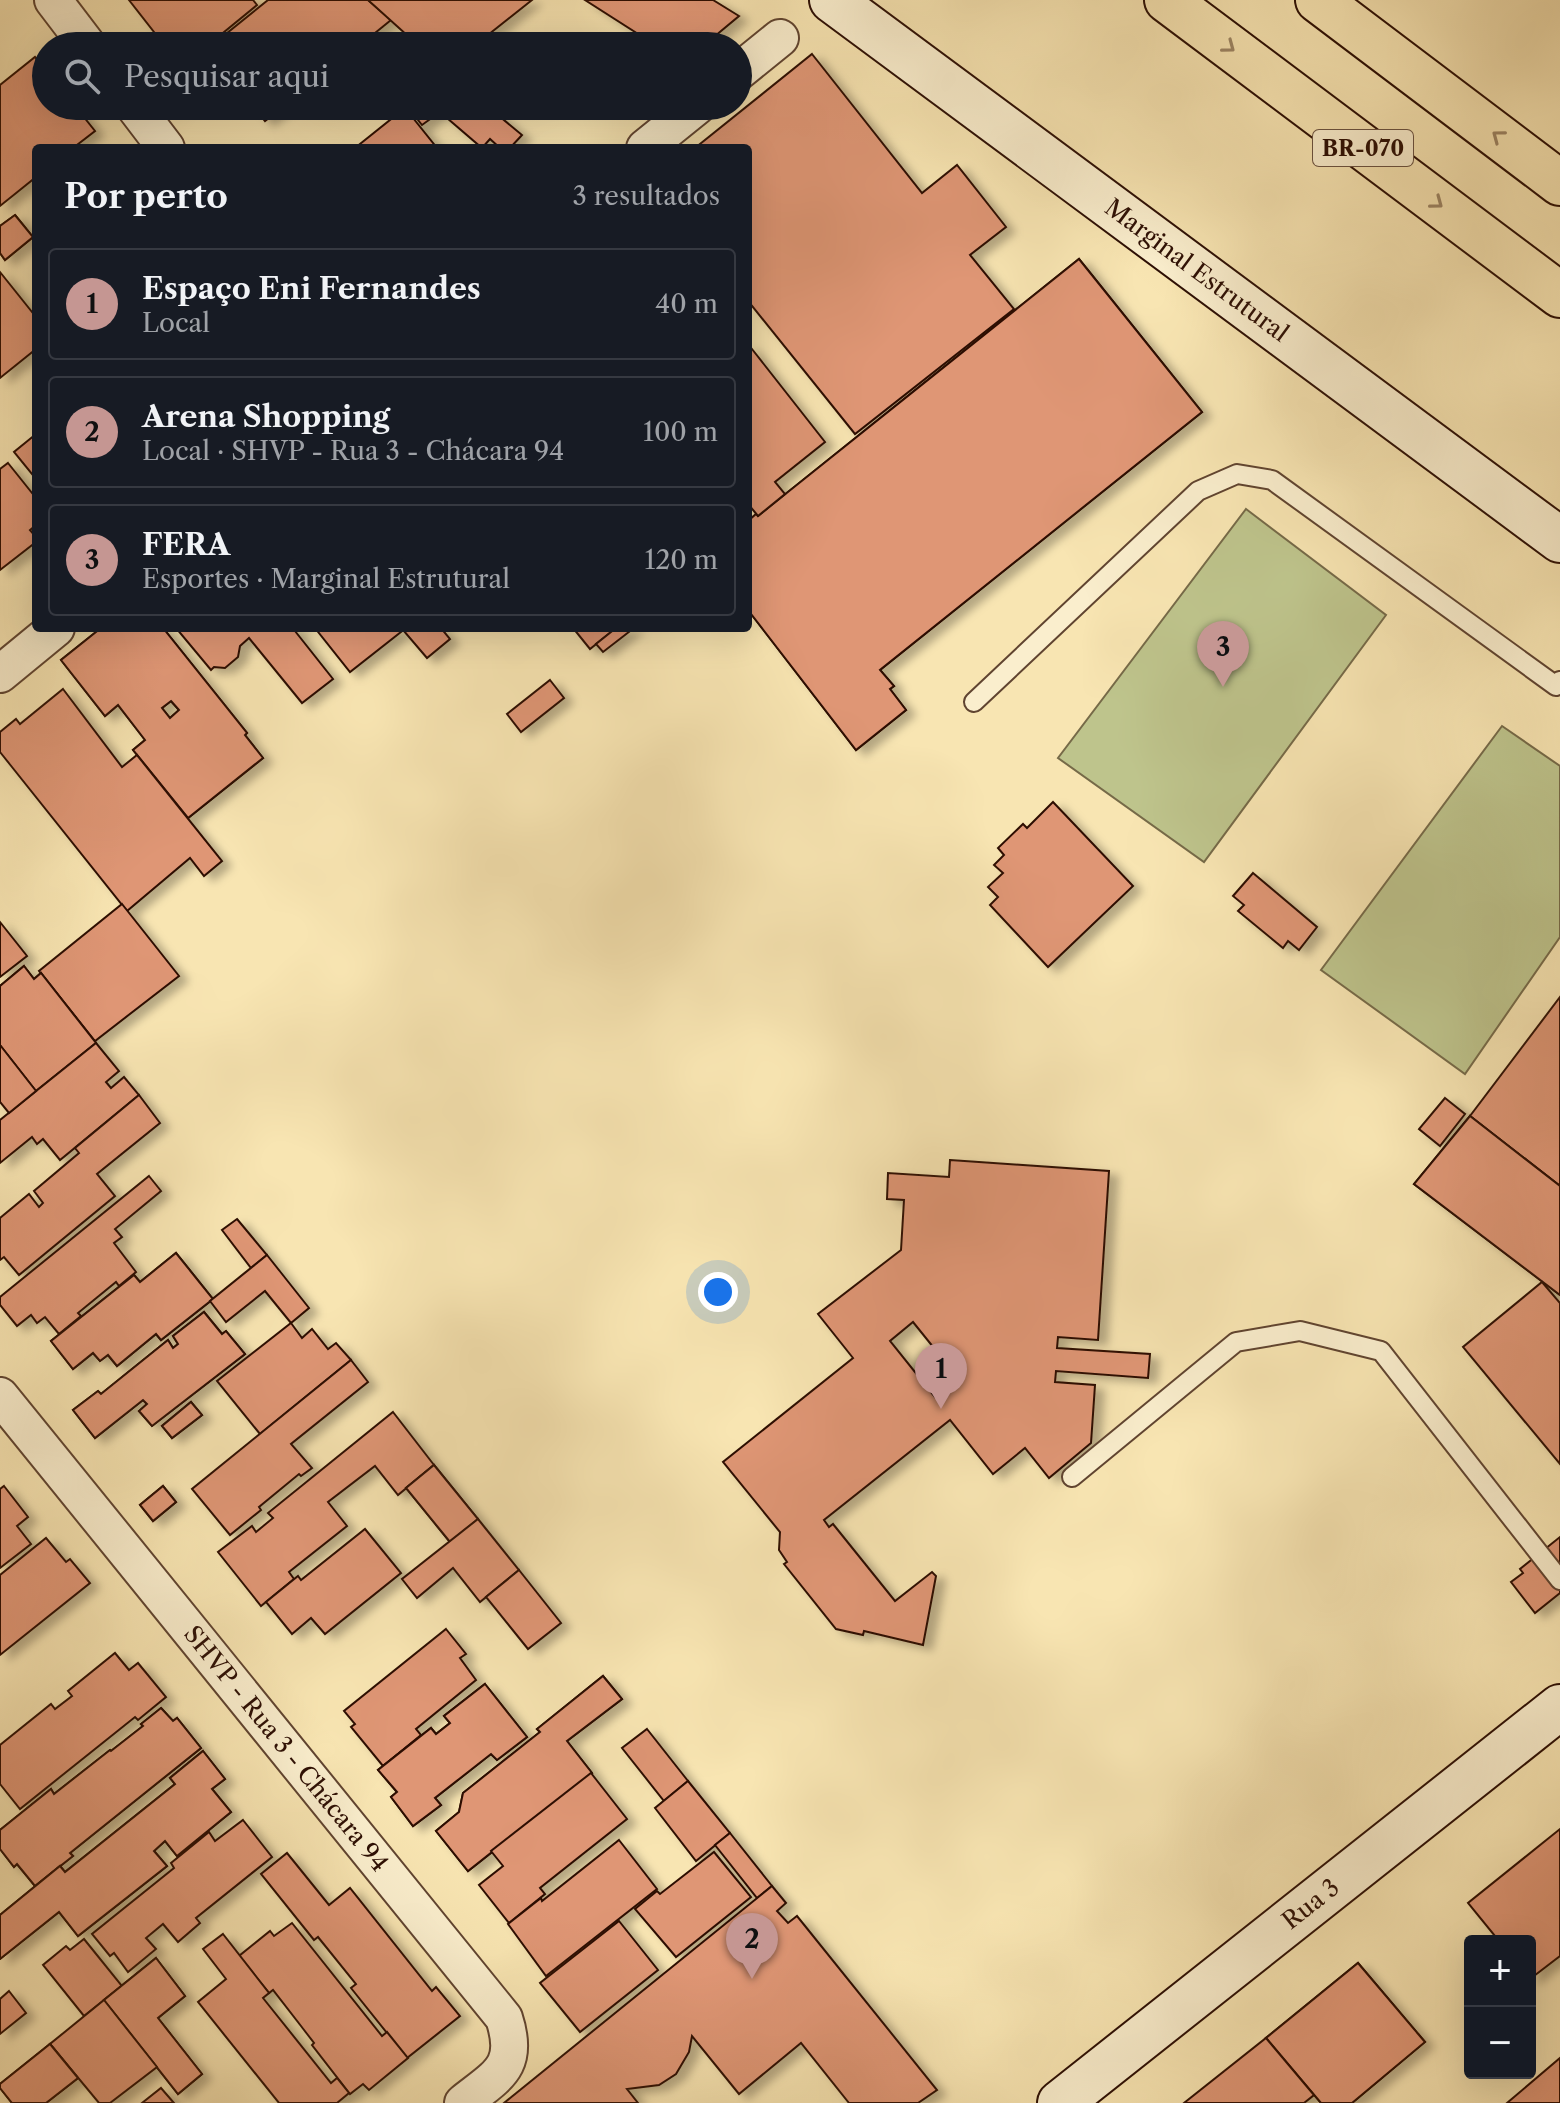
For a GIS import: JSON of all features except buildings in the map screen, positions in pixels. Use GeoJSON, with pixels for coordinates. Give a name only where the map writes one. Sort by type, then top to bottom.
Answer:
{"type":"FeatureCollection","features":[{"type":"Feature","properties":{"kind":"highway","name":"BR-070"},"geometry":{"type":"LineString","coordinates":[[1167,0],[1560,295]]}},
{"type":"Feature","properties":{"kind":"highway"},"geometry":{"type":"LineString","coordinates":[[1318,0],[1560,183]]}},
{"type":"Feature","properties":{"kind":"main road","name":"Marginal Estrutural"},"geometry":{"type":"LineString","coordinates":[[832,0],[1560,540]]}},
{"type":"Feature","properties":{"kind":"main road","name":"Rua 3"},"geometry":{"type":"LineString","coordinates":[[1060,2103],[1560,1707]]}},
{"type":"Feature","properties":{"kind":"street"},"geometry":{"type":"LineString","coordinates":[[53,0],[77,32]]}},
{"type":"Feature","properties":{"kind":"street"},"geometry":{"type":"LineString","coordinates":[[752,61],[780,38]]}},
{"type":"Feature","properties":{"kind":"street"},"geometry":{"type":"LineString","coordinates":[[145,120],[163,144]]}},
{"type":"Feature","properties":{"kind":"street"},"geometry":{"type":"LineString","coordinates":[[650,144],[680,120]]}},
{"type":"Feature","properties":{"kind":"street"},"geometry":{"type":"LineString","coordinates":[[0,674],[51,632]]}},
{"type":"Feature","properties":{"kind":"street","name":"SHVP - Rua 3 - Chácara 94"},"geometry":{"type":"LineString","coordinates":[[0,1396],[504,2018],[511,2040],[504,2071],[463,2103]]}},
{"type":"Feature","properties":{"kind":"lane"},"geometry":{"type":"LineString","coordinates":[[974,702],[1198,491],[1237,474],[1272,480],[1559,685]]}},
{"type":"Feature","properties":{"kind":"lane"},"geometry":{"type":"LineString","coordinates":[[1072,1477],[1236,1342],[1300,1331],[1381,1351],[1560,1580]]}},
{"type":"Feature","properties":{"kind":"green space"},"geometry":{"type":"Polygon","coordinates":[[[1246,509],[1386,615],[1204,862],[1058,758],[1246,509]]]}},
{"type":"Feature","properties":{"kind":"green space"},"geometry":{"type":"Polygon","coordinates":[[[1502,726],[1560,766],[1560,937],[1465,1074],[1321,970],[1502,726]]]}},
{"type":"Feature","properties":{"kind":"place","name":"FERA"},"geometry":{"type":"Point","coordinates":[1223,687]}},
{"type":"Feature","properties":{"kind":"place","name":"Espaço Eni Fernandes"},"geometry":{"type":"Point","coordinates":[941,1409]}},
{"type":"Feature","properties":{"kind":"place","name":"Arena Shopping"},"geometry":{"type":"Point","coordinates":[752,1979]}}]}
